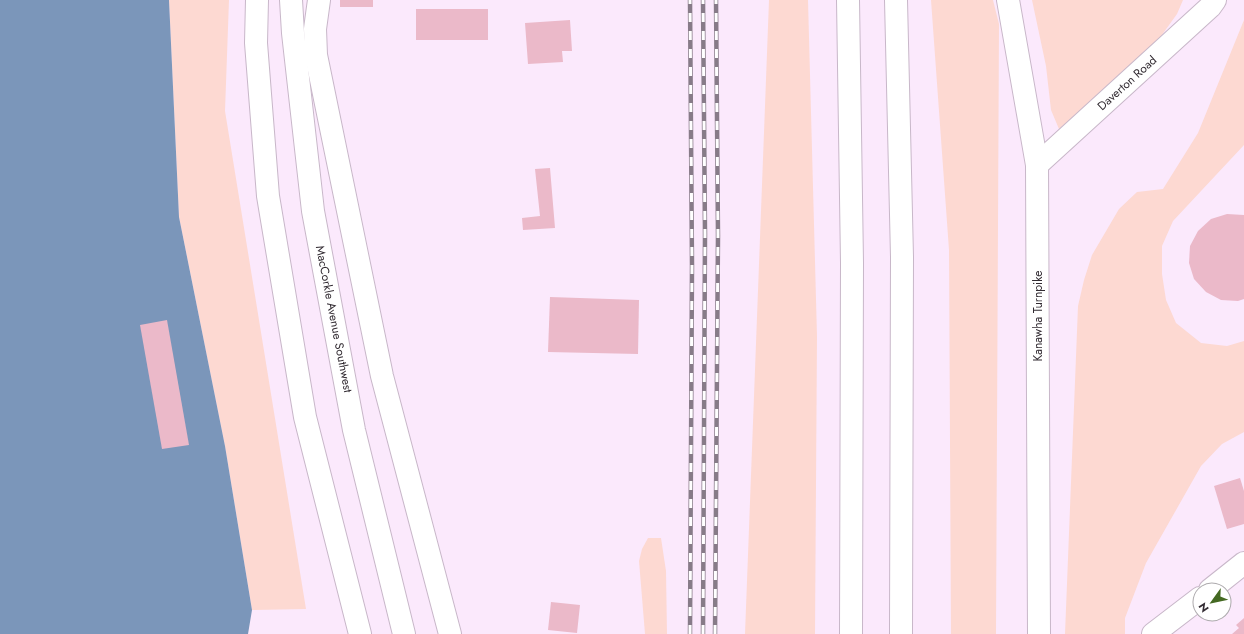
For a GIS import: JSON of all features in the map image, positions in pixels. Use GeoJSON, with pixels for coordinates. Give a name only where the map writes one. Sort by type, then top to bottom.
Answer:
{"type":"FeatureCollection","features":[{"type":"Feature","properties":{"kind":"main road"},"geometry":{"type":"LineString","coordinates":[[257,0],[256,42],[268,196],[305,417],[360,634]]}},
{"type":"Feature","properties":{"kind":"main road","name":"MacCorkle Avenue Southwest"},"geometry":{"type":"LineString","coordinates":[[291,0],[293,33],[314,211],[354,430],[404,634]]}},
{"type":"Feature","properties":{"kind":"main road"},"geometry":{"type":"LineString","coordinates":[[319,0],[315,29],[316,55],[382,376],[450,634]]}},
{"type":"Feature","properties":{"kind":"main road"},"geometry":{"type":"LineString","coordinates":[[848,0],[852,263],[852,634]]}},
{"type":"Feature","properties":{"kind":"main road"},"geometry":{"type":"LineString","coordinates":[[896,0],[902,257],[901,634]]}},
{"type":"Feature","properties":{"kind":"main road","name":"Kanawha Turnpike"},"geometry":{"type":"LineString","coordinates":[[1008,0],[1037,165],[1040,634]]}},
{"type":"Feature","properties":{"kind":"main road","name":"Daverton Road"},"geometry":{"type":"LineString","coordinates":[[1037,165],[1210,7],[1215,0]]}},
{"type":"Feature","properties":{"kind":"main road"},"geometry":{"type":"LineString","coordinates":[[1220,582],[1244,563]]}},
{"type":"Feature","properties":{"kind":"main road"},"geometry":{"type":"LineString","coordinates":[[1153,634],[1192,604]]}},
{"type":"Feature","properties":{"kind":"shaded area"},"geometry":{"type":"Polygon","coordinates":[[[169,0],[229,0],[225,111],[306,609],[252,610],[225,446],[179,217],[169,0]]]}},
{"type":"Feature","properties":{"kind":"shaded area"},"geometry":{"type":"Polygon","coordinates":[[[769,0],[808,0],[817,336],[815,634],[745,634],[769,0]]]}},
{"type":"Feature","properties":{"kind":"shaded area"},"geometry":{"type":"Polygon","coordinates":[[[931,0],[993,0],[999,24],[996,634],[951,634],[949,250],[931,0]]]}},
{"type":"Feature","properties":{"kind":"shaded area"},"geometry":{"type":"Polygon","coordinates":[[[1032,0],[1183,0],[1177,14],[1151,50],[1059,129],[1051,110],[1046,66],[1032,0]]]}},
{"type":"Feature","properties":{"kind":"shaded area"},"geometry":{"type":"Polygon","coordinates":[[[1244,20],[1244,145],[1173,221],[1162,246],[1162,274],[1166,300],[1176,323],[1201,343],[1227,346],[1244,341],[1244,432],[1222,444],[1201,466],[1146,563],[1125,618],[1125,634],[1065,634],[1078,306],[1084,280],[1092,255],[1119,209],[1137,192],[1163,189],[1198,133],[1244,20]]]}},
{"type":"Feature","properties":{"kind":"shaded area"},"geometry":{"type":"Polygon","coordinates":[[[648,538],[661,538],[666,571],[667,634],[645,634],[639,561],[642,549],[648,538]]]}},
{"type":"Feature","properties":{"kind":"water"},"geometry":{"type":"Polygon","coordinates":[[[0,0],[169,0],[179,217],[225,446],[252,610],[248,634],[0,634],[0,0]]]}},
{"type":"Feature","properties":{"kind":"building"},"geometry":{"type":"Polygon","coordinates":[[[340,0],[373,0],[373,7],[340,7],[340,0]]]}},
{"type":"Feature","properties":{"kind":"building"},"geometry":{"type":"Polygon","coordinates":[[[416,9],[488,9],[488,40],[416,40],[416,9]]]}},
{"type":"Feature","properties":{"kind":"building"},"geometry":{"type":"Polygon","coordinates":[[[570,20],[572,51],[562,51],[563,62],[528,64],[525,23],[570,20]]]}},
{"type":"Feature","properties":{"kind":"building"},"geometry":{"type":"Polygon","coordinates":[[[550,168],[555,228],[523,230],[522,218],[540,216],[535,169],[550,168]]]}},
{"type":"Feature","properties":{"kind":"building"},"geometry":{"type":"Polygon","coordinates":[[[1227,214],[1244,215],[1244,299],[1238,301],[1221,300],[1206,292],[1194,279],[1189,263],[1190,246],[1198,231],[1211,219],[1227,214]]]}},
{"type":"Feature","properties":{"kind":"building"},"geometry":{"type":"Polygon","coordinates":[[[550,297],[639,300],[638,354],[548,352],[550,297]]]}},
{"type":"Feature","properties":{"kind":"building"},"geometry":{"type":"Polygon","coordinates":[[[167,320],[189,445],[162,449],[140,325],[167,320]]]}},
{"type":"Feature","properties":{"kind":"building"},"geometry":{"type":"Polygon","coordinates":[[[1240,478],[1244,491],[1244,524],[1227,529],[1214,486],[1240,478]]]}},
{"type":"Feature","properties":{"kind":"building"},"geometry":{"type":"Polygon","coordinates":[[[551,602],[580,605],[577,633],[548,630],[551,602]]]}},
{"type":"Feature","properties":{"kind":"building"},"geometry":{"type":"Polygon","coordinates":[[[1244,618],[1244,634],[1232,634],[1239,628],[1236,625],[1244,618]]]}},
{"type":"Feature","properties":{"kind":"railway"},"geometry":{"type":"LineString","coordinates":[[690,0],[692,265],[690,634]]}},
{"type":"Feature","properties":{"kind":"railway"},"geometry":{"type":"LineString","coordinates":[[703,0],[705,234],[703,634]]}},
{"type":"Feature","properties":{"kind":"railway"},"geometry":{"type":"LineString","coordinates":[[715,634],[718,235],[716,0]]}}]}
